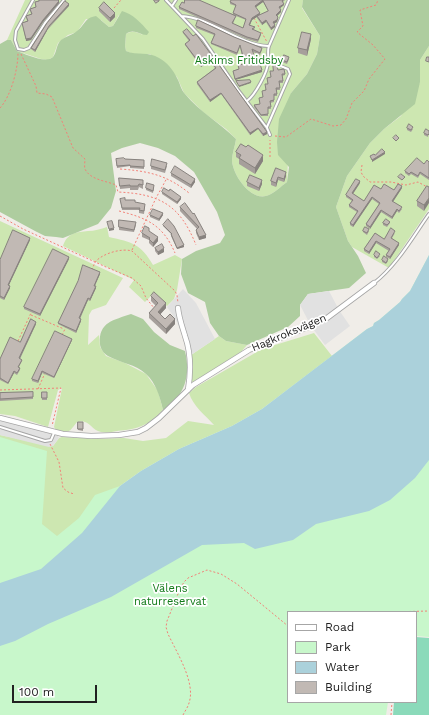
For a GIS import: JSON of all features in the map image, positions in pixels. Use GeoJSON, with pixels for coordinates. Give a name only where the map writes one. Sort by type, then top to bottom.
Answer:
{"type":"FeatureCollection","features":[{"type":"Feature","properties":{"kind":"street","name":"Hagkroksvägen"},"geometry":{"type":"LineString","coordinates":[[0,418],[53,432],[91,436],[119,435],[138,432],[159,418],[188,390],[249,350],[311,326],[327,318],[374,282]]}},
{"type":"Feature","properties":{"kind":"street"},"geometry":{"type":"LineString","coordinates":[[178,308],[179,319],[186,337],[190,359],[188,390]]}},
{"type":"Feature","properties":{"kind":"lane"},"geometry":{"type":"LineString","coordinates":[[33,0],[16,31],[15,40],[18,49],[24,50],[29,48],[45,23],[64,0]]}},
{"type":"Feature","properties":{"kind":"lane"},"geometry":{"type":"LineString","coordinates":[[166,0],[208,46],[267,128],[270,135]]}},
{"type":"Feature","properties":{"kind":"lane"},"geometry":{"type":"LineString","coordinates":[[172,6],[176,0]]}},
{"type":"Feature","properties":{"kind":"lane"},"geometry":{"type":"LineString","coordinates":[[247,102],[255,91],[268,66],[268,46],[289,0]]}},
{"type":"Feature","properties":{"kind":"lane"},"geometry":{"type":"LineString","coordinates":[[181,16],[196,19],[256,44],[268,46]]}},
{"type":"Feature","properties":{"kind":"lane"},"geometry":{"type":"LineString","coordinates":[[267,128],[290,74],[288,69],[268,61]]}},
{"type":"Feature","properties":{"kind":"lane","name":"Hagkroksvägen"},"geometry":{"type":"LineString","coordinates":[[374,282],[393,265],[429,214]]}},
{"type":"Feature","properties":{"kind":"lane"},"geometry":{"type":"LineString","coordinates":[[0,427],[45,441],[48,441],[53,432]]}},
{"type":"Feature","properties":{"kind":"path"},"geometry":{"type":"LineString","coordinates":[[114,8],[121,0]]}},
{"type":"Feature","properties":{"kind":"path"},"geometry":{"type":"LineString","coordinates":[[270,157],[270,135],[286,137],[310,119],[333,126],[341,125],[346,119],[352,103],[364,91],[369,79],[385,59],[373,45],[357,32],[363,26],[360,10],[376,5],[378,0]]}},
{"type":"Feature","properties":{"kind":"path"},"geometry":{"type":"LineString","coordinates":[[252,16],[268,46]]}},
{"type":"Feature","properties":{"kind":"path"},"geometry":{"type":"LineString","coordinates":[[0,108],[6,101],[18,64],[18,49]]}},
{"type":"Feature","properties":{"kind":"path"},"geometry":{"type":"LineString","coordinates":[[18,49],[36,86],[37,94],[46,94],[52,97],[74,148],[85,159],[85,168],[88,173],[96,178],[116,185],[118,192],[156,198],[177,213],[185,222],[196,246]]}},
{"type":"Feature","properties":{"kind":"path"},"geometry":{"type":"LineString","coordinates":[[257,65],[268,61]]}},
{"type":"Feature","properties":{"kind":"path"},"geometry":{"type":"LineString","coordinates":[[362,165],[361,172],[370,182],[391,182],[406,185],[418,182],[429,188]]}},
{"type":"Feature","properties":{"kind":"path"},"geometry":{"type":"LineString","coordinates":[[120,169],[140,170],[155,174],[167,178],[189,192]]}},
{"type":"Feature","properties":{"kind":"path"},"geometry":{"type":"LineString","coordinates":[[132,251],[156,198],[167,178]]}},
{"type":"Feature","properties":{"kind":"path"},"geometry":{"type":"LineString","coordinates":[[119,211],[146,219],[164,233],[170,240],[175,253]]}},
{"type":"Feature","properties":{"kind":"path"},"geometry":{"type":"LineString","coordinates":[[0,216],[23,229],[132,278],[141,286],[149,303],[157,311]]}},
{"type":"Feature","properties":{"kind":"path"},"geometry":{"type":"LineString","coordinates":[[92,269],[95,262],[111,253],[127,249],[132,251],[175,291],[178,299],[178,308]]}},
{"type":"Feature","properties":{"kind":"path"},"geometry":{"type":"LineString","coordinates":[[17,344],[33,308]]}},
{"type":"Feature","properties":{"kind":"path"},"geometry":{"type":"LineString","coordinates":[[30,315],[65,330]]}},
{"type":"Feature","properties":{"kind":"path"},"geometry":{"type":"LineString","coordinates":[[62,336],[68,323]]}},
{"type":"Feature","properties":{"kind":"path"},"geometry":{"type":"LineString","coordinates":[[38,389],[46,370]]}},
{"type":"Feature","properties":{"kind":"path"},"geometry":{"type":"LineString","coordinates":[[0,390],[61,388],[53,432]]}},
{"type":"Feature","properties":{"kind":"path"},"geometry":{"type":"LineString","coordinates":[[48,441],[59,462],[63,488],[74,494]]}},
{"type":"Feature","properties":{"kind":"path"},"geometry":{"type":"LineString","coordinates":[[183,715],[189,703],[189,681],[166,627],[180,589],[188,578],[206,570],[221,574],[237,584],[287,625]]}},
{"type":"Feature","properties":{"kind":"path"},"geometry":{"type":"LineString","coordinates":[[417,611],[429,611]]}},
{"type":"Feature","properties":{"kind":"path"},"geometry":{"type":"LineString","coordinates":[[391,715],[392,703]]}},
{"type":"Feature","properties":{"kind":"green space","name":"Askims Fritidsby"},"geometry":{"type":"Polygon","coordinates":[[[25,0],[303,0],[302,8],[320,36],[317,54],[307,74],[291,93],[287,182],[275,192],[266,196],[254,194],[248,190],[235,173],[233,167],[232,158],[236,139],[226,129],[203,112],[184,93],[177,77],[150,54],[133,54],[126,51],[126,34],[134,32],[143,35],[119,15],[113,26],[109,27],[101,20],[86,19],[77,32],[68,35],[58,43],[53,57],[48,60],[17,51],[11,40],[7,40],[25,0]]]}},
{"type":"Feature","properties":{"kind":"green space"},"geometry":{"type":"Polygon","coordinates":[[[303,0],[429,0],[429,46],[420,60],[420,82],[415,104],[384,129],[370,143],[347,176],[336,207],[348,241],[358,256],[366,273],[349,288],[308,294],[300,305],[300,316],[288,327],[247,345],[226,341],[219,336],[210,323],[205,302],[188,293],[181,274],[182,259],[196,251],[220,243],[225,235],[217,212],[194,172],[175,156],[158,148],[140,143],[111,153],[116,191],[111,208],[98,224],[63,238],[45,236],[0,212],[0,44],[7,40],[11,40],[17,51],[35,58],[50,59],[53,57],[61,40],[75,32],[89,18],[96,16],[109,27],[113,26],[122,11],[126,12],[140,22],[149,32],[147,35],[134,32],[129,32],[126,34],[126,51],[155,56],[167,64],[172,69],[184,92],[191,100],[236,139],[232,161],[235,173],[243,185],[254,194],[260,196],[266,196],[275,192],[287,182],[289,167],[278,155],[277,142],[279,119],[291,93],[307,74],[317,54],[320,36],[302,7],[303,0]]]}},
{"type":"Feature","properties":{"kind":"green space"},"geometry":{"type":"Polygon","coordinates":[[[429,46],[429,209],[389,268],[352,247],[348,241],[336,207],[347,176],[370,143],[384,129],[401,116],[420,82],[420,60],[429,46]]]}},
{"type":"Feature","properties":{"kind":"green space"},"geometry":{"type":"Polygon","coordinates":[[[0,221],[123,278],[106,305],[92,310],[89,315],[88,345],[99,335],[100,347],[106,356],[125,363],[146,374],[158,391],[163,410],[152,420],[137,428],[109,432],[98,431],[87,423],[81,421],[77,422],[69,431],[56,430],[54,427],[62,388],[58,390],[48,427],[15,416],[0,414],[0,221]]]}},
{"type":"Feature","properties":{"kind":"green space"},"geometry":{"type":"Polygon","coordinates":[[[107,227],[109,237],[130,243],[140,248],[153,265],[175,255],[182,259],[177,290],[174,299],[167,306],[153,294],[145,302],[129,287],[134,280],[63,246],[67,238],[73,234],[107,227]]]}},
{"type":"Feature","properties":{"kind":"green space","name":"Välens naturreservat"},"geometry":{"type":"Polygon","coordinates":[[[429,255],[429,637],[417,636],[417,611],[287,611],[287,703],[388,703],[386,715],[0,715],[0,437],[47,451],[42,524],[57,536],[79,518],[95,495],[120,486],[141,471],[179,449],[232,426],[262,409],[373,326],[374,323],[400,302],[410,291],[429,255]]]}},
{"type":"Feature","properties":{"kind":"green space"},"geometry":{"type":"Polygon","coordinates":[[[131,314],[143,319],[154,332],[170,345],[185,351],[187,369],[184,385],[177,398],[163,410],[155,386],[146,374],[138,368],[108,356],[100,344],[100,337],[104,326],[113,320],[131,314]]]}},
{"type":"Feature","properties":{"kind":"green space"},"geometry":{"type":"Polygon","coordinates":[[[314,333],[332,356],[262,409],[232,426],[179,449],[141,471],[120,486],[82,533],[0,544],[0,435],[53,446],[59,438],[62,437],[97,439],[124,438],[143,441],[166,438],[188,421],[214,425],[196,406],[189,393],[196,387],[262,349],[314,333]]]}},
{"type":"Feature","properties":{"kind":"green space"},"geometry":{"type":"Polygon","coordinates":[[[219,336],[226,341],[247,345],[241,352],[192,383],[191,355],[219,336]]]}},
{"type":"Feature","properties":{"kind":"green space"},"geometry":{"type":"Polygon","coordinates":[[[417,637],[429,638],[429,715],[393,715],[394,703],[417,703],[417,637]]]}},
{"type":"Feature","properties":{"kind":"shaded area"},"geometry":{"type":"Polygon","coordinates":[[[183,289],[196,303],[215,339],[191,355],[176,320],[167,307],[183,289]]]}},
{"type":"Feature","properties":{"kind":"shaded area"},"geometry":{"type":"Polygon","coordinates":[[[329,291],[339,310],[350,326],[325,345],[311,326],[300,305],[308,294],[329,291]]]}},
{"type":"Feature","properties":{"kind":"shaded area"},"geometry":{"type":"Polygon","coordinates":[[[0,420],[9,421],[58,436],[59,438],[53,446],[49,447],[0,435],[0,420]]]}},
{"type":"Feature","properties":{"kind":"water"},"geometry":{"type":"Polygon","coordinates":[[[429,255],[429,460],[415,478],[390,500],[369,511],[316,524],[293,540],[255,549],[244,543],[202,545],[111,597],[48,624],[15,641],[0,646],[0,583],[41,569],[82,533],[120,486],[141,471],[179,449],[232,426],[262,409],[373,326],[374,323],[400,302],[410,291],[429,255]]]}},
{"type":"Feature","properties":{"kind":"building"},"geometry":{"type":"Polygon","coordinates":[[[39,0],[59,1],[43,20],[31,38],[26,39],[22,23],[28,21],[26,16],[32,14],[30,9],[36,7],[35,2],[39,0]]]}},
{"type":"Feature","properties":{"kind":"building"},"geometry":{"type":"Polygon","coordinates":[[[185,0],[199,0],[236,16],[232,23],[243,28],[246,19],[233,13],[236,5],[230,2],[231,0],[263,0],[255,6],[260,13],[252,18],[249,25],[255,27],[252,29],[261,33],[258,40],[247,37],[179,7],[185,0]]]}},
{"type":"Feature","properties":{"kind":"building"},"geometry":{"type":"Polygon","coordinates":[[[263,0],[283,0],[282,1],[284,4],[279,7],[281,10],[276,15],[278,17],[277,20],[273,22],[275,25],[271,28],[266,20],[262,23],[257,16],[268,11],[263,0]]]}},
{"type":"Feature","properties":{"kind":"building"},"geometry":{"type":"Polygon","coordinates":[[[65,1],[69,4],[49,26],[35,50],[31,48],[47,23],[65,1]]]}},
{"type":"Feature","properties":{"kind":"building"},"geometry":{"type":"Polygon","coordinates":[[[104,2],[115,13],[110,18],[99,8],[104,2]]]}},
{"type":"Feature","properties":{"kind":"building"},"geometry":{"type":"Polygon","coordinates":[[[198,20],[262,48],[260,53],[252,49],[257,65],[260,64],[262,70],[235,79],[233,71],[239,69],[238,65],[245,64],[240,45],[237,53],[211,43],[215,34],[196,26],[198,20]]]}},
{"type":"Feature","properties":{"kind":"building"},"geometry":{"type":"Polygon","coordinates":[[[187,29],[193,36],[196,34],[213,57],[201,65],[185,44],[190,40],[183,32],[187,29]]]}},
{"type":"Feature","properties":{"kind":"building"},"geometry":{"type":"Polygon","coordinates":[[[302,32],[311,34],[307,50],[298,48],[302,32]]]}},
{"type":"Feature","properties":{"kind":"building"},"geometry":{"type":"Polygon","coordinates":[[[284,55],[289,57],[287,62],[282,60],[284,55]]]}},
{"type":"Feature","properties":{"kind":"building"},"geometry":{"type":"Polygon","coordinates":[[[427,57],[429,57],[429,62],[426,61],[427,57]]]}},
{"type":"Feature","properties":{"kind":"building"},"geometry":{"type":"Polygon","coordinates":[[[214,58],[267,132],[263,134],[258,128],[250,133],[221,93],[210,100],[197,82],[216,68],[210,60],[214,58]]]}},
{"type":"Feature","properties":{"kind":"building"},"geometry":{"type":"Polygon","coordinates":[[[273,64],[277,66],[278,70],[284,69],[285,74],[282,74],[283,81],[279,81],[280,88],[276,88],[277,94],[274,94],[274,100],[270,101],[271,107],[268,107],[268,114],[261,115],[254,105],[260,104],[259,98],[263,97],[262,91],[266,90],[265,84],[268,84],[267,78],[271,77],[270,71],[273,71],[273,64]]]}},
{"type":"Feature","properties":{"kind":"building"},"geometry":{"type":"Polygon","coordinates":[[[250,80],[251,82],[239,86],[236,81],[250,80]]]}},
{"type":"Feature","properties":{"kind":"building"},"geometry":{"type":"Polygon","coordinates":[[[409,124],[413,127],[411,130],[407,128],[409,124]]]}},
{"type":"Feature","properties":{"kind":"building"},"geometry":{"type":"Polygon","coordinates":[[[426,129],[429,131],[428,135],[424,133],[426,129]]]}},
{"type":"Feature","properties":{"kind":"building"},"geometry":{"type":"Polygon","coordinates":[[[396,135],[399,138],[396,141],[393,138],[396,135]]]}},
{"type":"Feature","properties":{"kind":"building"},"geometry":{"type":"Polygon","coordinates":[[[241,144],[246,147],[248,145],[263,155],[255,168],[239,158],[241,155],[236,152],[241,144]]]}},
{"type":"Feature","properties":{"kind":"building"},"geometry":{"type":"Polygon","coordinates":[[[382,149],[385,152],[372,160],[370,156],[375,155],[382,149]]]}},
{"type":"Feature","properties":{"kind":"building"},"geometry":{"type":"Polygon","coordinates":[[[124,158],[144,160],[144,167],[130,165],[117,166],[116,159],[124,158]]]}},
{"type":"Feature","properties":{"kind":"building"},"geometry":{"type":"Polygon","coordinates":[[[417,158],[424,164],[427,160],[429,162],[429,178],[420,172],[418,176],[411,172],[409,174],[405,171],[417,158]]]}},
{"type":"Feature","properties":{"kind":"building"},"geometry":{"type":"Polygon","coordinates":[[[152,159],[167,163],[165,170],[151,166],[152,159]]]}},
{"type":"Feature","properties":{"kind":"building"},"geometry":{"type":"Polygon","coordinates":[[[175,166],[195,179],[191,185],[171,173],[175,166]]]}},
{"type":"Feature","properties":{"kind":"building"},"geometry":{"type":"Polygon","coordinates":[[[276,168],[286,172],[284,179],[278,177],[276,183],[271,181],[276,168]]]}},
{"type":"Feature","properties":{"kind":"building"},"geometry":{"type":"Polygon","coordinates":[[[401,174],[405,177],[402,180],[398,177],[401,174]]]}},
{"type":"Feature","properties":{"kind":"building"},"geometry":{"type":"Polygon","coordinates":[[[250,175],[262,180],[259,188],[247,182],[250,175]]]}},
{"type":"Feature","properties":{"kind":"building"},"geometry":{"type":"Polygon","coordinates":[[[119,178],[143,180],[143,185],[120,186],[119,178]]]}},
{"type":"Feature","properties":{"kind":"building"},"geometry":{"type":"Polygon","coordinates":[[[356,179],[360,181],[352,193],[364,201],[374,185],[381,189],[384,184],[394,190],[398,184],[402,186],[392,201],[402,207],[399,211],[397,209],[392,217],[381,210],[370,227],[366,224],[380,203],[372,197],[353,225],[350,223],[358,211],[349,205],[353,200],[346,195],[356,179]]]}},
{"type":"Feature","properties":{"kind":"building"},"geometry":{"type":"Polygon","coordinates":[[[147,183],[154,185],[153,191],[146,188],[147,183]]]}},
{"type":"Feature","properties":{"kind":"building"},"geometry":{"type":"Polygon","coordinates":[[[427,186],[429,187],[429,198],[424,205],[417,201],[427,186]]]}},
{"type":"Feature","properties":{"kind":"building"},"geometry":{"type":"Polygon","coordinates":[[[164,188],[169,191],[170,189],[181,197],[177,202],[162,192],[164,188]]]}},
{"type":"Feature","properties":{"kind":"building"},"geometry":{"type":"Polygon","coordinates":[[[125,198],[125,200],[135,200],[135,202],[145,204],[144,211],[139,210],[140,208],[122,208],[120,199],[125,198]]]}},
{"type":"Feature","properties":{"kind":"building"},"geometry":{"type":"Polygon","coordinates":[[[185,203],[193,214],[194,213],[206,235],[199,237],[196,230],[199,227],[180,207],[185,203]]]}},
{"type":"Feature","properties":{"kind":"building"},"geometry":{"type":"Polygon","coordinates":[[[153,209],[163,213],[159,219],[150,215],[153,209]]]}},
{"type":"Feature","properties":{"kind":"building"},"geometry":{"type":"Polygon","coordinates":[[[168,219],[174,226],[184,245],[177,248],[172,234],[163,225],[168,219]]]}},
{"type":"Feature","properties":{"kind":"building"},"geometry":{"type":"Polygon","coordinates":[[[386,219],[390,222],[387,225],[383,223],[386,219]]]}},
{"type":"Feature","properties":{"kind":"building"},"geometry":{"type":"Polygon","coordinates":[[[119,220],[136,222],[134,230],[119,227],[119,220]]]}},
{"type":"Feature","properties":{"kind":"building"},"geometry":{"type":"Polygon","coordinates":[[[112,221],[114,228],[109,229],[107,222],[112,221]]]}},
{"type":"Feature","properties":{"kind":"building"},"geometry":{"type":"Polygon","coordinates":[[[145,226],[149,228],[149,231],[158,237],[153,243],[149,239],[150,238],[142,233],[145,226]]]}},
{"type":"Feature","properties":{"kind":"building"},"geometry":{"type":"Polygon","coordinates":[[[365,227],[369,229],[367,233],[363,231],[365,227]]]}},
{"type":"Feature","properties":{"kind":"building"},"geometry":{"type":"Polygon","coordinates":[[[391,228],[395,231],[391,238],[399,243],[390,257],[386,255],[390,249],[376,241],[369,252],[364,249],[375,233],[384,239],[391,228]]]}},
{"type":"Feature","properties":{"kind":"building"},"geometry":{"type":"Polygon","coordinates":[[[13,230],[30,238],[8,285],[10,286],[4,298],[0,296],[0,260],[13,230]]]}},
{"type":"Feature","properties":{"kind":"building"},"geometry":{"type":"Polygon","coordinates":[[[162,244],[164,248],[158,252],[155,248],[162,244]]]}},
{"type":"Feature","properties":{"kind":"building"},"geometry":{"type":"Polygon","coordinates":[[[53,249],[69,257],[40,314],[24,307],[53,249]]]}},
{"type":"Feature","properties":{"kind":"building"},"geometry":{"type":"Polygon","coordinates":[[[376,251],[380,254],[377,258],[374,255],[376,251]]]}},
{"type":"Feature","properties":{"kind":"building"},"geometry":{"type":"Polygon","coordinates":[[[384,256],[388,259],[386,263],[382,260],[384,256]]]}},
{"type":"Feature","properties":{"kind":"building"},"geometry":{"type":"Polygon","coordinates":[[[83,265],[100,272],[94,286],[96,286],[90,299],[88,298],[79,318],[81,319],[76,331],[58,323],[78,281],[83,265]]]}},
{"type":"Feature","properties":{"kind":"building"},"geometry":{"type":"Polygon","coordinates":[[[154,292],[166,303],[158,312],[165,319],[170,314],[175,319],[166,329],[149,313],[158,303],[151,296],[154,292]]]}},
{"type":"Feature","properties":{"kind":"building"},"geometry":{"type":"Polygon","coordinates":[[[31,319],[36,322],[19,358],[22,360],[18,367],[20,368],[17,373],[14,371],[8,383],[0,378],[0,359],[10,337],[20,342],[31,319]]]}},
{"type":"Feature","properties":{"kind":"building"},"geometry":{"type":"Polygon","coordinates":[[[55,331],[72,339],[54,377],[42,371],[38,381],[32,379],[55,331]]]}},
{"type":"Feature","properties":{"kind":"building"},"geometry":{"type":"Polygon","coordinates":[[[33,392],[33,397],[0,399],[0,393],[33,392]]]}},
{"type":"Feature","properties":{"kind":"building"},"geometry":{"type":"Polygon","coordinates":[[[42,392],[47,392],[47,398],[42,398],[42,392]]]}},
{"type":"Feature","properties":{"kind":"building"},"geometry":{"type":"Polygon","coordinates":[[[78,422],[83,422],[83,429],[78,429],[78,422]]]}}]}
